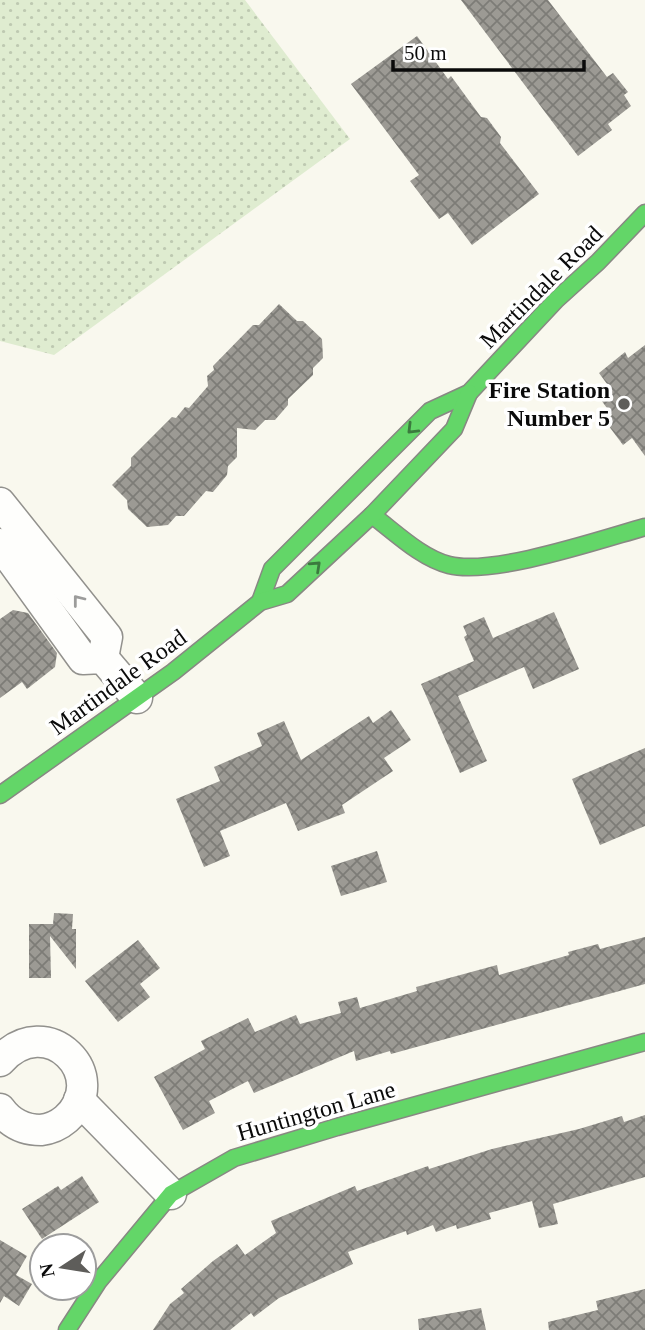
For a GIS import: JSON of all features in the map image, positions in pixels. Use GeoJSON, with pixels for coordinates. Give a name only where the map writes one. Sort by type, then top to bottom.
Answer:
{"type":"FeatureCollection","features":[{"type":"Feature","properties":{"kind":"main road","name":"Martindale Road"},"geometry":{"type":"LineString","coordinates":[[0,795],[173,672],[260,602],[287,594],[372,515],[454,429],[469,393],[556,300],[598,262],[645,213]]}},
{"type":"Feature","properties":{"kind":"main road","name":"Martindale Road"},"geometry":{"type":"LineString","coordinates":[[260,602],[272,569],[430,411],[469,393]]}},
{"type":"Feature","properties":{"kind":"main road"},"geometry":{"type":"LineString","coordinates":[[372,515],[450,567],[496,566],[645,527]]}},
{"type":"Feature","properties":{"kind":"main road","name":"Huntington Lane"},"geometry":{"type":"LineString","coordinates":[[68,1330],[98,1282],[171,1194],[234,1158],[645,1042]]}},
{"type":"Feature","properties":{"kind":"street"},"geometry":{"type":"LineString","coordinates":[[0,503],[107,637],[103,658]]}},
{"type":"Feature","properties":{"kind":"street"},"geometry":{"type":"LineString","coordinates":[[0,544],[83,659],[103,658]]}},
{"type":"Feature","properties":{"kind":"street"},"geometry":{"type":"LineString","coordinates":[[103,658],[137,698]]}},
{"type":"Feature","properties":{"kind":"street"},"geometry":{"type":"LineString","coordinates":[[0,1061],[22,1044],[36,1041],[57,1046],[73,1059],[80,1072],[82,1086],[72,1114],[61,1124],[47,1129],[32,1130],[17,1125],[0,1109]]}},
{"type":"Feature","properties":{"kind":"street"},"geometry":{"type":"LineString","coordinates":[[79,1100],[171,1194]]}},
{"type":"Feature","properties":{"kind":"green space"},"geometry":{"type":"Polygon","coordinates":[[[0,0],[245,0],[350,139],[54,355],[0,341],[0,0]]]}},
{"type":"Feature","properties":{"kind":"building"},"geometry":{"type":"Polygon","coordinates":[[[461,0],[548,0],[607,77],[613,73],[628,92],[624,95],[631,106],[608,124],[612,130],[578,156],[461,0]]]}},
{"type":"Feature","properties":{"kind":"building"},"geometry":{"type":"Polygon","coordinates":[[[417,36],[448,79],[451,76],[481,117],[487,118],[501,137],[500,143],[539,194],[472,245],[448,213],[439,219],[410,181],[419,175],[351,84],[417,36]]]}},
{"type":"Feature","properties":{"kind":"building"},"geometry":{"type":"Polygon","coordinates":[[[279,304],[322,339],[323,358],[313,368],[313,375],[288,399],[288,405],[275,420],[265,420],[255,430],[237,428],[237,457],[228,466],[227,475],[213,492],[206,491],[184,516],[176,516],[168,525],[147,527],[128,509],[127,500],[112,485],[131,466],[131,458],[172,417],[176,418],[185,407],[189,408],[208,386],[207,376],[214,370],[213,366],[253,325],[259,325],[279,304]]]}},
{"type":"Feature","properties":{"kind":"building","name":"Fire Station Number 5"},"geometry":{"type":"Polygon","coordinates":[[[645,345],[645,456],[632,438],[623,445],[605,421],[612,415],[596,393],[607,384],[599,373],[625,352],[628,358],[645,345]]]}},
{"type":"Feature","properties":{"kind":"building"},"geometry":{"type":"Polygon","coordinates":[[[13,610],[28,613],[57,653],[55,667],[27,689],[22,682],[0,698],[0,619],[13,610]]]}},
{"type":"Feature","properties":{"kind":"building"},"geometry":{"type":"Polygon","coordinates":[[[554,612],[579,669],[533,689],[524,667],[458,696],[487,761],[460,773],[421,684],[474,661],[464,637],[467,635],[463,626],[484,617],[493,638],[554,612]]]}},
{"type":"Feature","properties":{"kind":"building"},"geometry":{"type":"Polygon","coordinates":[[[391,710],[411,740],[384,758],[393,771],[342,805],[345,813],[298,831],[286,803],[220,831],[230,856],[204,867],[176,799],[220,781],[214,767],[262,746],[257,733],[284,721],[301,760],[369,716],[373,723],[391,710]]]}},
{"type":"Feature","properties":{"kind":"building"},"geometry":{"type":"Polygon","coordinates":[[[645,748],[645,826],[600,845],[572,779],[645,748]]]}},
{"type":"Feature","properties":{"kind":"building"},"geometry":{"type":"Polygon","coordinates":[[[377,851],[387,882],[341,896],[331,866],[377,851]]]}},
{"type":"Feature","properties":{"kind":"building"},"geometry":{"type":"Polygon","coordinates":[[[54,913],[73,914],[72,929],[76,929],[76,969],[50,936],[51,978],[29,978],[29,924],[53,924],[54,913]]]}},
{"type":"Feature","properties":{"kind":"building"},"geometry":{"type":"Polygon","coordinates":[[[645,937],[645,984],[391,1054],[390,1051],[356,1061],[354,1051],[254,1093],[248,1081],[209,1101],[215,1113],[183,1130],[154,1077],[205,1049],[201,1041],[248,1018],[255,1032],[296,1015],[300,1024],[341,1013],[338,1002],[357,997],[360,1008],[417,991],[416,987],[497,965],[499,975],[598,944],[600,949],[645,937]]]}},
{"type":"Feature","properties":{"kind":"building"},"geometry":{"type":"Polygon","coordinates":[[[138,940],[160,968],[140,984],[150,997],[118,1022],[85,981],[138,940]]]}},
{"type":"Feature","properties":{"kind":"building"},"geometry":{"type":"Polygon","coordinates":[[[645,1115],[645,1177],[553,1204],[558,1224],[539,1228],[532,1201],[489,1213],[491,1219],[457,1229],[456,1225],[436,1232],[433,1225],[407,1235],[406,1231],[348,1252],[353,1264],[279,1298],[254,1317],[251,1313],[230,1330],[153,1330],[170,1304],[184,1293],[181,1289],[213,1261],[237,1244],[245,1255],[276,1233],[271,1221],[355,1186],[357,1191],[428,1166],[429,1169],[492,1149],[622,1116],[624,1122],[645,1115]]]}},
{"type":"Feature","properties":{"kind":"building"},"geometry":{"type":"Polygon","coordinates":[[[82,1176],[99,1202],[53,1232],[37,1232],[22,1209],[58,1186],[61,1190],[82,1176]]]}},
{"type":"Feature","properties":{"kind":"building"},"geometry":{"type":"Polygon","coordinates":[[[0,1240],[27,1256],[16,1275],[28,1282],[28,1291],[19,1306],[4,1296],[0,1303],[0,1240]]]}},
{"type":"Feature","properties":{"kind":"building"},"geometry":{"type":"Polygon","coordinates":[[[645,1289],[645,1330],[549,1330],[548,1322],[598,1310],[596,1301],[645,1289]]]}},
{"type":"Feature","properties":{"kind":"building"},"geometry":{"type":"Polygon","coordinates":[[[481,1308],[486,1330],[419,1330],[418,1319],[481,1308]]]}},
{"type":"Feature","properties":{"kind":"traffic: fast"},"geometry":{"type":"LineString","coordinates":[[260,602],[272,569],[430,411],[469,393],[556,300],[598,262],[645,213]]}},
{"type":"Feature","properties":{"kind":"traffic: fast"},"geometry":{"type":"LineString","coordinates":[[0,795],[173,672],[260,602],[287,594],[372,515],[454,429],[469,393]]}},
{"type":"Feature","properties":{"kind":"traffic: fast"},"geometry":{"type":"LineString","coordinates":[[372,515],[428,557],[449,565],[468,567],[492,566],[546,555],[645,527]]}},
{"type":"Feature","properties":{"kind":"traffic: fast"},"geometry":{"type":"LineString","coordinates":[[67,1330],[98,1282],[171,1194],[234,1158],[645,1042]]}},
{"type":"Feature","properties":{"kind":"place","name":"Fire Station Number 5"},"geometry":{"type":"Point","coordinates":[624,404]}}]}
